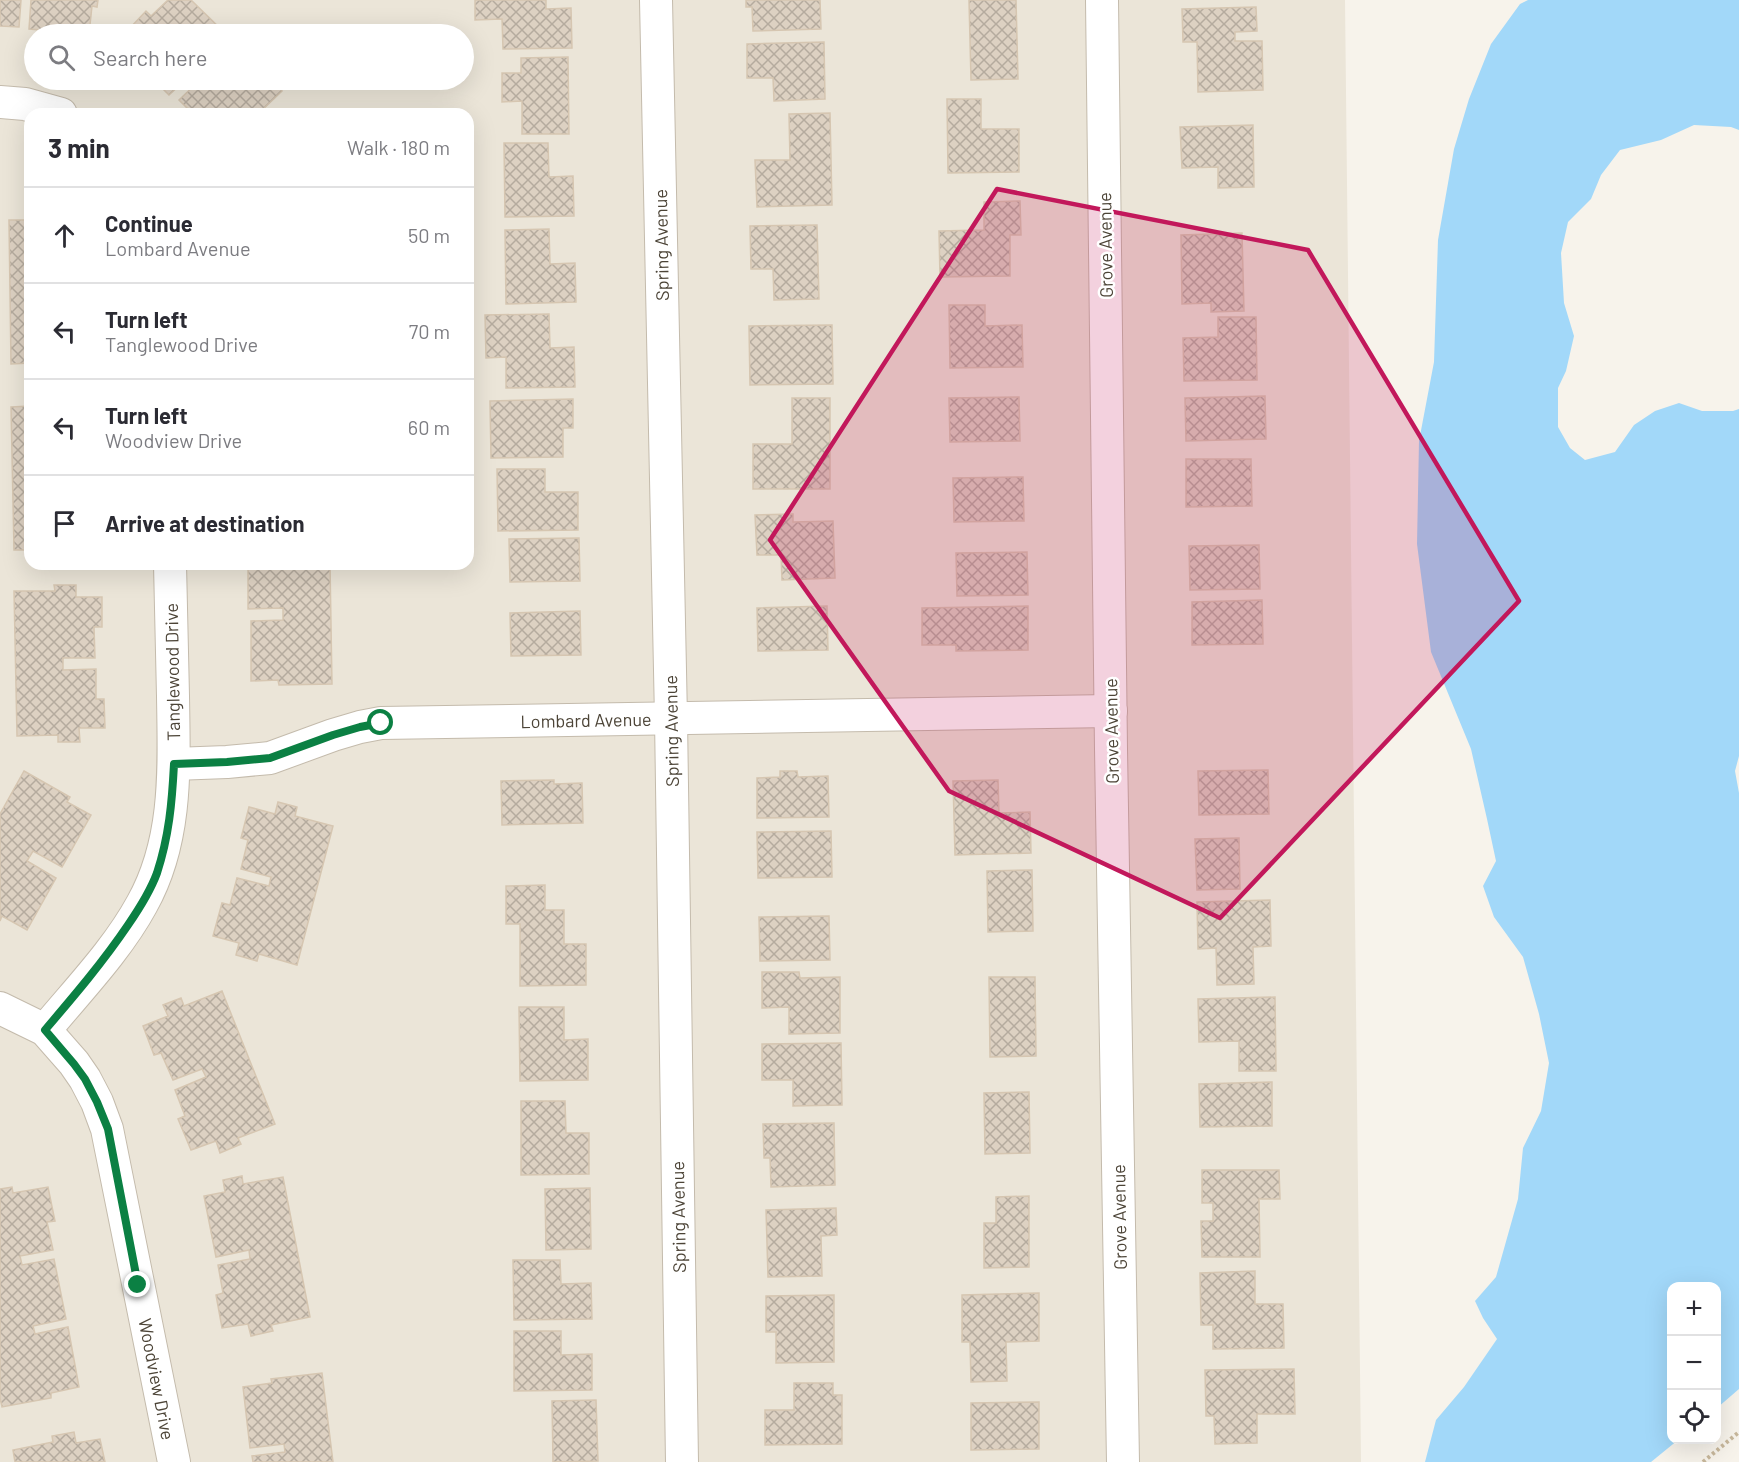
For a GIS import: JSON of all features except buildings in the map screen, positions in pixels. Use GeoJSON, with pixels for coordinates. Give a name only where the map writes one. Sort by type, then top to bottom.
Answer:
{"type":"FeatureCollection","features":[{"type":"Feature","properties":{"kind":"street","name":"Spring Avenue"},"geometry":{"type":"LineString","coordinates":[[656,0],[671,718],[682,1462]]}},
{"type":"Feature","properties":{"kind":"street","name":"Grove Avenue"},"geometry":{"type":"LineString","coordinates":[[1102,0],[1123,1462]]}},
{"type":"Feature","properties":{"kind":"street"},"geometry":{"type":"LineString","coordinates":[[0,102],[26,104],[40,108]]}},
{"type":"Feature","properties":{"kind":"street","name":"Tanglewood Drive"},"geometry":{"type":"LineString","coordinates":[[45,1030],[111,951],[142,905],[156,875],[166,840],[171,811],[174,764],[170,570]]}},
{"type":"Feature","properties":{"kind":"street","name":"Lombard Avenue"},"geometry":{"type":"LineString","coordinates":[[174,764],[270,758],[333,735],[381,723],[1111,711]]}},
{"type":"Feature","properties":{"kind":"street"},"geometry":{"type":"LineString","coordinates":[[0,1008],[45,1030]]}},
{"type":"Feature","properties":{"kind":"street","name":"Woodview Drive"},"geometry":{"type":"LineString","coordinates":[[45,1030],[85,1079],[108,1129],[174,1462]]}},
{"type":"Feature","properties":{"kind":"path"},"geometry":{"type":"LineString","coordinates":[[1703,1462],[1739,1432]]}},
{"type":"Feature","properties":{"kind":"highlighted area"},"geometry":{"type":"Polygon","coordinates":[[[997,189],[1308,250],[1519,601],[1220,918],[949,791],[770,540],[997,189]]]}},
{"type":"Feature","properties":{"kind":"shaded area"},"geometry":{"type":"Polygon","coordinates":[[[0,0],[1345,0],[1361,1462],[0,1462],[0,0]]]}},
{"type":"Feature","properties":{"kind":"water"},"geometry":{"type":"Polygon","coordinates":[[[1528,0],[1739,0],[1739,130],[1731,127],[1694,125],[1661,140],[1620,150],[1601,175],[1591,199],[1568,222],[1561,253],[1564,303],[1574,336],[1566,371],[1558,388],[1558,427],[1570,448],[1585,460],[1615,452],[1634,425],[1655,411],[1679,403],[1702,411],[1739,409],[1739,756],[1735,771],[1739,793],[1739,1389],[1721,1405],[1721,1282],[1667,1282],[1667,1444],[1673,1444],[1651,1462],[1425,1462],[1436,1420],[1464,1387],[1497,1339],[1475,1301],[1496,1277],[1518,1199],[1523,1148],[1541,1111],[1549,1063],[1539,1014],[1523,957],[1494,917],[1483,886],[1496,861],[1471,749],[1431,652],[1417,544],[1419,441],[1434,362],[1438,240],[1454,149],[1469,99],[1491,44],[1520,4],[1528,0]]]}},
{"type":"Feature","properties":{"kind":"route"},"geometry":{"type":"LineString","coordinates":[[138,1285],[108,1129],[85,1079],[45,1030],[111,951],[142,905],[156,875],[166,840],[171,811],[174,764],[270,758],[333,735],[381,723]]}}]}
